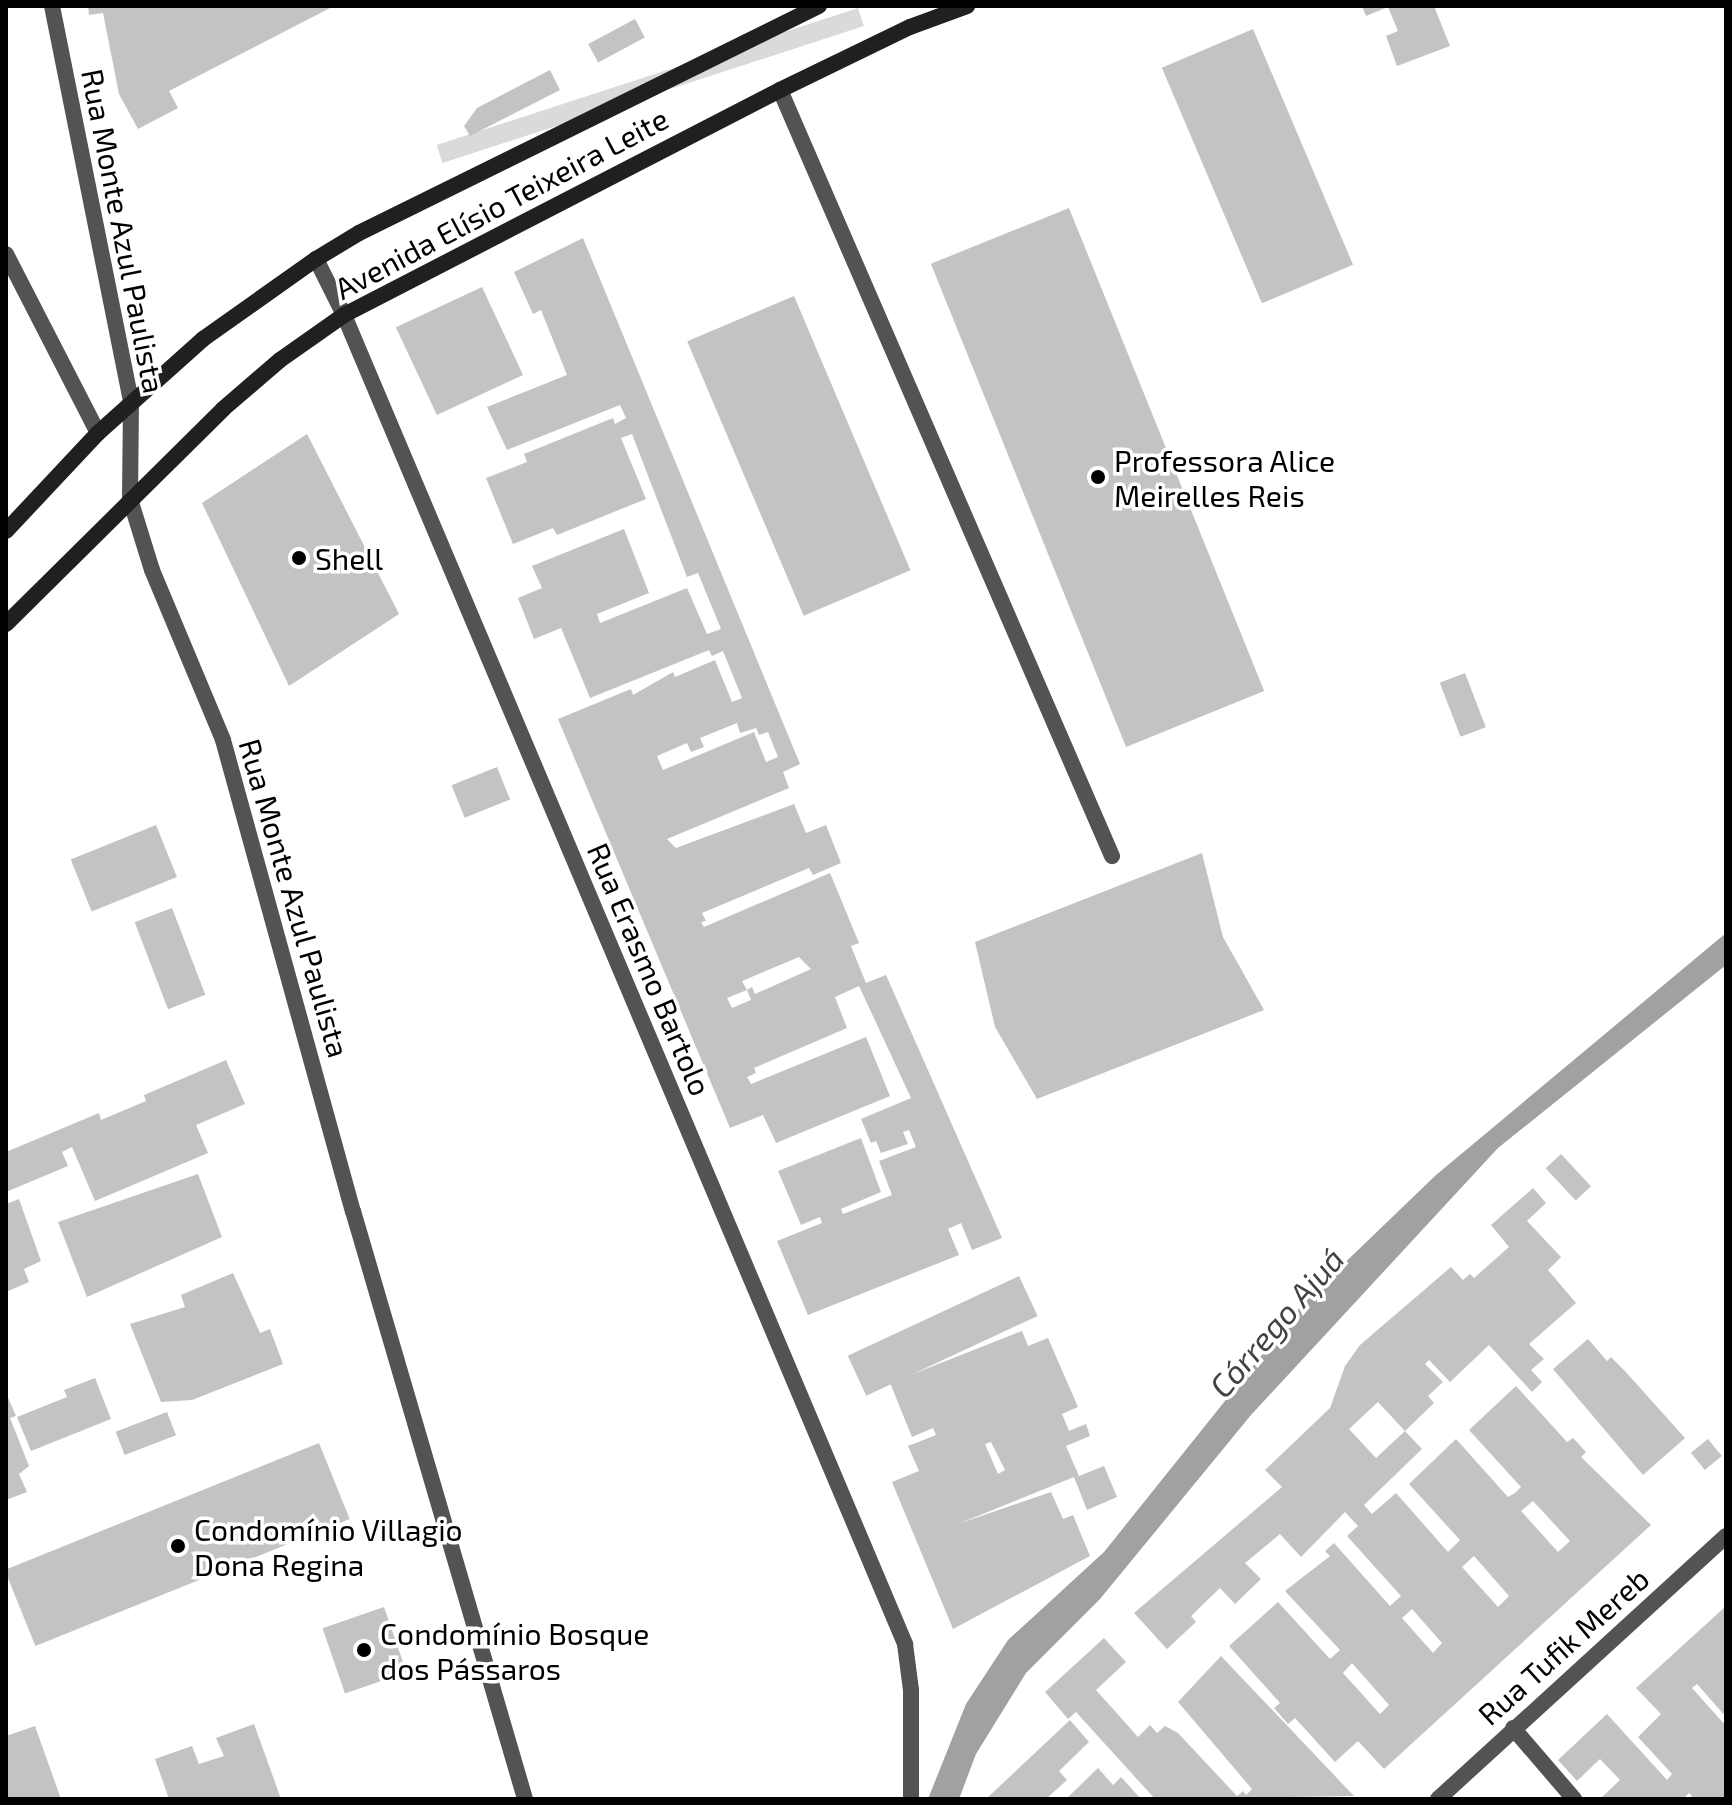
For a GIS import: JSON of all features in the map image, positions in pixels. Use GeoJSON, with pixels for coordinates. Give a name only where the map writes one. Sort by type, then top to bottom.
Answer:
{"type":"FeatureCollection","features":[{"type":"Feature","properties":{"kind":"main road","name":"Avenida Elísio Teixeira Leite"},"geometry":{"type":"LineString","coordinates":[[6,531],[131,402],[203,339],[316,259],[373,225],[819,6]]}},
{"type":"Feature","properties":{"kind":"main road","name":"Avenida Elísio Teixeira Leite"},"geometry":{"type":"LineString","coordinates":[[6,624],[130,499],[280,360],[344,315],[780,90],[910,27],[967,6]]}},
{"type":"Feature","properties":{"kind":"street","name":"Rua Monte Azul Paulista"},"geometry":{"type":"LineString","coordinates":[[52,6],[131,402],[130,499],[152,570],[223,740],[353,1211],[525,1799]]}},
{"type":"Feature","properties":{"kind":"street"},"geometry":{"type":"LineString","coordinates":[[780,90],[1112,856]]}},
{"type":"Feature","properties":{"kind":"street"},"geometry":{"type":"LineString","coordinates":[[6,254],[98,433]]}},
{"type":"Feature","properties":{"kind":"street","name":"Rua Erasmo Bartolo"},"geometry":{"type":"LineString","coordinates":[[316,259],[344,315],[905,1644],[911,1690],[911,1799]]}},
{"type":"Feature","properties":{"kind":"street","name":"Rua Tufik Mereb"},"geometry":{"type":"LineString","coordinates":[[1438,1799],[1726,1536]]}},
{"type":"Feature","properties":{"kind":"street"},"geometry":{"type":"LineString","coordinates":[[1513,1728],[1574,1799]]}},
{"type":"Feature","properties":{"kind":"shaded area"},"geometry":{"type":"Polygon","coordinates":[[[858,8],[864,26],[443,163],[437,145],[858,8]]]}},
{"type":"Feature","properties":{"kind":"shaded area"},"geometry":{"type":"Polygon","coordinates":[[[1726,933],[1726,965],[1498,1148],[1251,1415],[1100,1599],[1026,1673],[976,1754],[959,1799],[928,1799],[966,1704],[1008,1640],[1104,1552],[1305,1301],[1436,1175],[1726,933]]]}},
{"type":"Feature","properties":{"kind":"building"},"geometry":{"type":"Polygon","coordinates":[[[88,6],[334,6],[169,91],[178,108],[138,129],[119,94],[103,13],[89,15],[88,6]]]}},
{"type":"Feature","properties":{"kind":"building"},"geometry":{"type":"Polygon","coordinates":[[[1362,6],[1434,6],[1450,46],[1397,66],[1386,36],[1398,31],[1388,7],[1366,16],[1362,6]]]}},
{"type":"Feature","properties":{"kind":"building"},"geometry":{"type":"Polygon","coordinates":[[[635,19],[645,38],[598,62],[588,44],[635,19]]]}},
{"type":"Feature","properties":{"kind":"building"},"geometry":{"type":"Polygon","coordinates":[[[1253,29],[1353,265],[1262,303],[1162,68],[1253,29]]]}},
{"type":"Feature","properties":{"kind":"building"},"geometry":{"type":"Polygon","coordinates":[[[550,70],[560,90],[470,136],[464,126],[477,108],[550,70]]]}},
{"type":"Feature","properties":{"kind":"building","name":"Professora Alice Meirelles Reis"},"geometry":{"type":"Polygon","coordinates":[[[1069,208],[1264,691],[1126,747],[931,264],[1069,208]]]}},
{"type":"Feature","properties":{"kind":"building"},"geometry":{"type":"Polygon","coordinates":[[[583,238],[800,764],[783,772],[789,788],[667,839],[676,848],[794,804],[806,833],[826,825],[841,863],[813,875],[809,868],[702,913],[706,921],[701,922],[704,927],[830,873],[859,943],[851,946],[866,983],[886,975],[1002,1238],[972,1250],[961,1223],[948,1229],[959,1255],[808,1315],[777,1241],[822,1223],[820,1217],[801,1225],[778,1171],[861,1138],[881,1192],[841,1209],[843,1214],[892,1195],[879,1161],[916,1147],[909,1130],[903,1132],[908,1144],[881,1153],[876,1141],[871,1143],[861,1119],[911,1098],[859,986],[835,997],[847,1028],[754,1068],[756,1073],[747,1077],[751,1084],[866,1037],[890,1096],[776,1143],[763,1115],[730,1128],[558,719],[631,689],[633,695],[673,672],[675,677],[715,660],[732,702],[742,698],[723,651],[712,656],[709,650],[590,698],[561,628],[534,639],[518,598],[542,588],[532,566],[624,529],[649,593],[597,614],[600,623],[687,588],[707,634],[721,629],[698,573],[687,577],[632,434],[621,438],[646,499],[557,535],[553,528],[513,544],[486,478],[527,462],[524,454],[613,418],[615,424],[626,418],[620,405],[507,450],[487,407],[567,375],[541,310],[533,314],[514,272],[583,238]],[[737,723],[700,738],[704,747],[691,752],[687,743],[657,756],[663,770],[754,732],[766,762],[778,757],[768,732],[759,735],[756,728],[740,733],[737,723]],[[799,957],[742,981],[747,990],[752,987],[755,994],[811,969],[799,957]],[[747,990],[727,998],[732,1008],[751,1000],[747,990]]]}},
{"type":"Feature","properties":{"kind":"building"},"geometry":{"type":"Polygon","coordinates":[[[482,287],[523,375],[437,415],[396,327],[482,287]]]}},
{"type":"Feature","properties":{"kind":"building"},"geometry":{"type":"Polygon","coordinates":[[[794,296],[910,570],[804,616],[687,341],[794,296]]]}},
{"type":"Feature","properties":{"kind":"building","name":"Shell"},"geometry":{"type":"Polygon","coordinates":[[[307,434],[399,614],[289,686],[202,503],[307,434]]]}},
{"type":"Feature","properties":{"kind":"building"},"geometry":{"type":"Polygon","coordinates":[[[1465,673],[1486,727],[1461,737],[1440,683],[1465,673]]]}},
{"type":"Feature","properties":{"kind":"building"},"geometry":{"type":"Polygon","coordinates":[[[497,767],[510,799],[465,818],[452,785],[497,767]]]}},
{"type":"Feature","properties":{"kind":"building"},"geometry":{"type":"Polygon","coordinates":[[[156,825],[177,877],[92,911],[71,859],[156,825]]]}},
{"type":"Feature","properties":{"kind":"building"},"geometry":{"type":"Polygon","coordinates":[[[1202,853],[1223,937],[1264,1010],[1037,1099],[995,1027],[975,942],[1202,853]]]}},
{"type":"Feature","properties":{"kind":"building"},"geometry":{"type":"Polygon","coordinates":[[[172,908],[205,995],[168,1009],[135,922],[172,908]]]}},
{"type":"Feature","properties":{"kind":"building"},"geometry":{"type":"Polygon","coordinates":[[[226,1060],[245,1104],[196,1125],[208,1153],[95,1201],[72,1147],[62,1152],[68,1166],[6,1192],[6,1152],[99,1113],[101,1120],[146,1101],[144,1095],[226,1060]]]}},
{"type":"Feature","properties":{"kind":"building"},"geometry":{"type":"Polygon","coordinates":[[[1561,1154],[1591,1186],[1576,1201],[1546,1168],[1561,1154]]]}},
{"type":"Feature","properties":{"kind":"building"},"geometry":{"type":"Polygon","coordinates":[[[198,1174],[222,1237],[87,1297],[58,1222],[198,1174]]]}},
{"type":"Feature","properties":{"kind":"building"},"geometry":{"type":"Polygon","coordinates":[[[1533,1188],[1546,1203],[1527,1221],[1561,1257],[1548,1270],[1576,1303],[1529,1344],[1544,1359],[1531,1370],[1542,1382],[1532,1392],[1489,1345],[1450,1382],[1429,1360],[1425,1364],[1443,1382],[1428,1396],[1434,1403],[1405,1431],[1422,1449],[1364,1505],[1372,1514],[1396,1493],[1448,1552],[1460,1540],[1409,1484],[1456,1439],[1508,1497],[1515,1493],[1521,1487],[1469,1430],[1516,1386],[1567,1442],[1573,1438],[1586,1452],[1581,1457],[1651,1525],[1384,1769],[1358,1741],[1335,1762],[1295,1718],[1288,1724],[1274,1708],[1280,1703],[1229,1646],[1278,1602],[1330,1659],[1340,1650],[1285,1591],[1330,1556],[1325,1551],[1334,1543],[1390,1606],[1401,1596],[1347,1536],[1358,1526],[1345,1512],[1301,1557],[1280,1534],[1245,1563],[1261,1579],[1235,1604],[1220,1588],[1191,1616],[1196,1622],[1167,1649],[1134,1613],[1282,1487],[1265,1470],[1330,1408],[1345,1366],[1360,1345],[1451,1267],[1463,1280],[1470,1274],[1474,1278],[1509,1247],[1491,1225],[1533,1188]],[[1378,1402],[1349,1429],[1376,1458],[1405,1431],[1378,1402]],[[1533,1501],[1521,1511],[1558,1552],[1570,1541],[1533,1501]],[[1474,1556],[1462,1567],[1498,1607],[1509,1596],[1474,1556]],[[1412,1609],[1402,1618],[1433,1653],[1442,1643],[1412,1609]],[[1352,1663],[1343,1673],[1380,1714],[1389,1705],[1352,1663]]]}},
{"type":"Feature","properties":{"kind":"building"},"geometry":{"type":"Polygon","coordinates":[[[19,1199],[41,1261],[24,1269],[29,1282],[6,1292],[6,1204],[19,1199]]]}},
{"type":"Feature","properties":{"kind":"building"},"geometry":{"type":"Polygon","coordinates":[[[233,1273],[260,1333],[270,1329],[283,1364],[192,1400],[161,1402],[130,1324],[185,1307],[181,1295],[233,1273]]]}},
{"type":"Feature","properties":{"kind":"building"},"geometry":{"type":"Polygon","coordinates":[[[1019,1276],[1038,1316],[866,1396],[848,1356],[1019,1276]]]}},
{"type":"Feature","properties":{"kind":"building"},"geometry":{"type":"Polygon","coordinates":[[[1022,1331],[1028,1346],[1048,1338],[1078,1407],[1062,1414],[1069,1431],[1086,1424],[1090,1436],[1066,1446],[1079,1476],[1104,1466],[1117,1497],[1087,1510],[1074,1477],[958,1524],[1051,1492],[1063,1519],[1073,1515],[1090,1556],[953,1629],[892,1482],[919,1471],[908,1446],[936,1435],[933,1428],[912,1437],[890,1383],[1022,1331]],[[991,1442],[985,1444],[998,1474],[1005,1470],[991,1442]]]}},
{"type":"Feature","properties":{"kind":"building"},"geometry":{"type":"Polygon","coordinates":[[[1588,1339],[1607,1361],[1611,1357],[1624,1370],[1685,1438],[1643,1475],[1553,1369],[1588,1339]]]}},
{"type":"Feature","properties":{"kind":"building"},"geometry":{"type":"Polygon","coordinates":[[[95,1378],[111,1419],[31,1451],[17,1417],[67,1397],[64,1390],[95,1378]]]}},
{"type":"Feature","properties":{"kind":"building"},"geometry":{"type":"Polygon","coordinates":[[[6,1393],[16,1416],[10,1418],[29,1466],[19,1474],[27,1492],[6,1500],[6,1393]]]}},
{"type":"Feature","properties":{"kind":"building"},"geometry":{"type":"Polygon","coordinates":[[[167,1412],[176,1435],[125,1455],[116,1432],[167,1412]]]}},
{"type":"Feature","properties":{"kind":"building"},"geometry":{"type":"Polygon","coordinates":[[[1708,1439],[1722,1456],[1705,1470],[1691,1453],[1708,1439]]]}},
{"type":"Feature","properties":{"kind":"building","name":"Condomínio Villagio Dona Regina"},"geometry":{"type":"Polygon","coordinates":[[[319,1443],[350,1519],[35,1646],[6,1569],[319,1443]]]}},
{"type":"Feature","properties":{"kind":"building"},"geometry":{"type":"Polygon","coordinates":[[[1726,1606],[1726,1717],[1697,1684],[1692,1688],[1726,1726],[1726,1799],[1694,1799],[1689,1793],[1683,1799],[1600,1799],[1620,1780],[1600,1759],[1577,1781],[1558,1760],[1607,1714],[1667,1780],[1672,1774],[1638,1737],[1661,1714],[1636,1688],[1726,1606]]]}},
{"type":"Feature","properties":{"kind":"building","name":"Condomínio Bosque dos Pássaros"},"geometry":{"type":"Polygon","coordinates":[[[384,1607],[406,1672],[345,1693],[323,1628],[384,1607]]]}},
{"type":"Feature","properties":{"kind":"building"},"geometry":{"type":"Polygon","coordinates":[[[1104,1638],[1126,1662],[1096,1690],[1138,1737],[1150,1725],[1157,1733],[1165,1726],[1178,1733],[1237,1796],[1243,1791],[1246,1795],[1252,1789],[1178,1702],[1221,1656],[1354,1796],[1155,1799],[1076,1712],[1068,1719],[1045,1692],[1104,1638]]]}},
{"type":"Feature","properties":{"kind":"building"},"geometry":{"type":"Polygon","coordinates":[[[1070,1720],[1089,1742],[1059,1771],[1067,1780],[1046,1799],[986,1799],[1070,1720]]]}},
{"type":"Feature","properties":{"kind":"building"},"geometry":{"type":"Polygon","coordinates":[[[254,1724],[281,1799],[169,1799],[155,1759],[192,1746],[199,1764],[224,1756],[216,1738],[254,1724]]]}},
{"type":"Feature","properties":{"kind":"building"},"geometry":{"type":"Polygon","coordinates":[[[35,1726],[61,1799],[6,1799],[6,1736],[35,1726]]]}},
{"type":"Feature","properties":{"kind":"building"},"geometry":{"type":"Polygon","coordinates":[[[1098,1768],[1113,1785],[1121,1777],[1141,1799],[1066,1799],[1098,1768]]]}},
{"type":"Feature","properties":{"kind":"place","name":"Professora Alice Meirelles Reis"},"geometry":{"type":"Point","coordinates":[1098,477]}},
{"type":"Feature","properties":{"kind":"place","name":"Shell"},"geometry":{"type":"Point","coordinates":[299,558]}},
{"type":"Feature","properties":{"kind":"place","name":"Condomínio Villagio Dona Regina"},"geometry":{"type":"Point","coordinates":[178,1546]}},
{"type":"Feature","properties":{"kind":"place","name":"Condomínio Bosque dos Pássaros"},"geometry":{"type":"Point","coordinates":[364,1650]}},
{"type":"Feature","properties":{"kind":"water label","name":"Córrego Ajuá"},"geometry":{"type":"Point","coordinates":[1276,1322]}}]}
